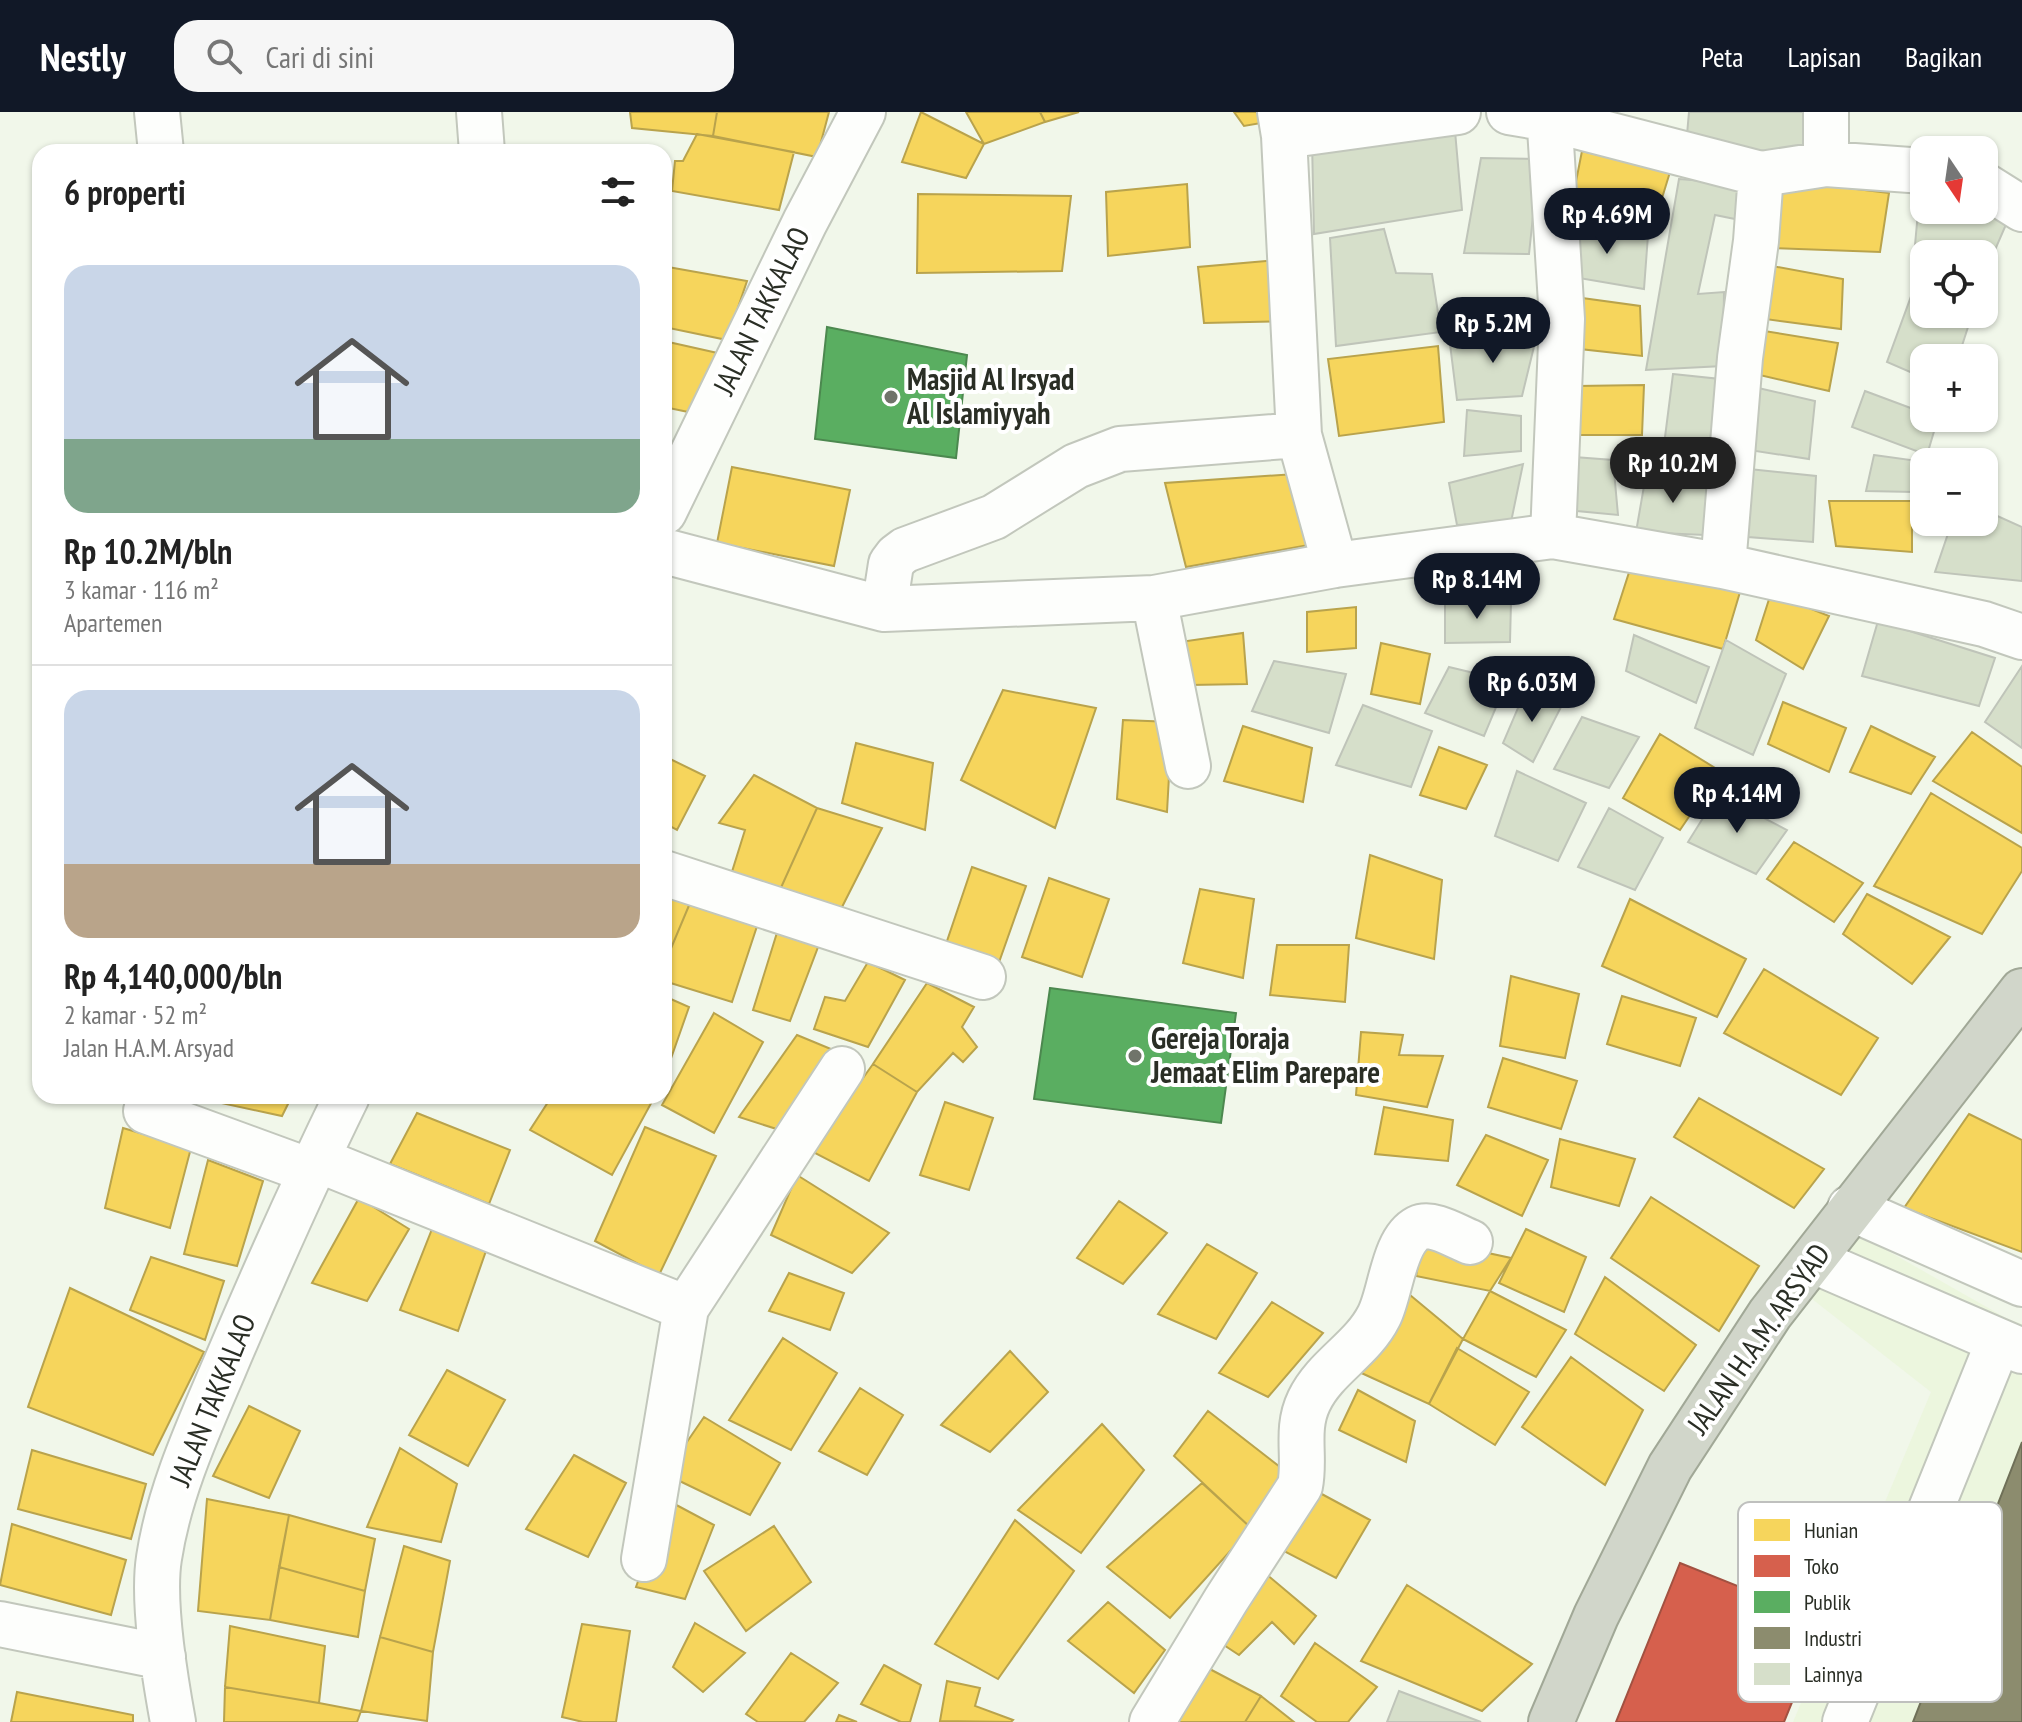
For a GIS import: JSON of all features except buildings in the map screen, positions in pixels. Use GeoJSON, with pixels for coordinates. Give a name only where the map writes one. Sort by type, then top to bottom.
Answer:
{"type":"FeatureCollection","features":[{"type":"Feature","properties":{"kind":"highway","name":"JALAN H.A.M. ARSYAD"},"geometry":{"type":"LineString","coordinates":[[1551,1722],[1596,1616],[1670,1467],[1770,1314],[2022,991]]}},
{"type":"Feature","properties":{"kind":"street"},"geometry":{"type":"LineString","coordinates":[[157,112],[160,144]]}},
{"type":"Feature","properties":{"kind":"street"},"geometry":{"type":"LineString","coordinates":[[479,112],[481,144]]}},
{"type":"Feature","properties":{"kind":"street","name":"JALAN TAKKALAO"},"geometry":{"type":"LineString","coordinates":[[672,496],[805,222],[863,112]]}},
{"type":"Feature","properties":{"kind":"street"},"geometry":{"type":"LineString","coordinates":[[1335,565],[1299,435],[1282,124],[1458,112]]}},
{"type":"Feature","properties":{"kind":"street"},"geometry":{"type":"LineString","coordinates":[[1826,112],[1826,164]]}},
{"type":"Feature","properties":{"kind":"street"},"geometry":{"type":"LineString","coordinates":[[1553,536],[1562,319],[1536,114],[1761,174],[1826,164],[1910,170]]}},
{"type":"Feature","properties":{"kind":"street"},"geometry":{"type":"LineString","coordinates":[[1723,566],[1740,358],[1756,241],[1761,174]]}},
{"type":"Feature","properties":{"kind":"street"},"geometry":{"type":"LineString","coordinates":[[1998,194],[2022,209]]}},
{"type":"Feature","properties":{"kind":"street"},"geometry":{"type":"LineString","coordinates":[[884,609],[891,564],[905,550],[994,517],[1076,466],[1120,449],[1299,435]]}},
{"type":"Feature","properties":{"kind":"street"},"geometry":{"type":"LineString","coordinates":[[672,553],[884,609],[1154,598],[1335,565],[1553,536],[1723,566],[1984,624],[2022,637]]}},
{"type":"Feature","properties":{"kind":"street"},"geometry":{"type":"LineString","coordinates":[[1154,598],[1188,766]]}},
{"type":"Feature","properties":{"kind":"street"},"geometry":{"type":"LineString","coordinates":[[672,876],[983,977]]}},
{"type":"Feature","properties":{"kind":"street"},"geometry":{"type":"LineString","coordinates":[[644,1559],[686,1308],[842,1069]]}},
{"type":"Feature","properties":{"kind":"street","name":"JALAN TAKKALAO"},"geometry":{"type":"LineString","coordinates":[[173,1722],[163,1657],[158,1562],[166,1523],[198,1429],[313,1165],[343,1104]]}},
{"type":"Feature","properties":{"kind":"street"},"geometry":{"type":"LineString","coordinates":[[146,1111],[313,1165],[686,1308]]}},
{"type":"Feature","properties":{"kind":"street"},"geometry":{"type":"LineString","coordinates":[[1850,1208],[2022,1284]]}},
{"type":"Feature","properties":{"kind":"street"},"geometry":{"type":"LineString","coordinates":[[1152,1722],[1300,1486],[1303,1473],[1299,1441],[1309,1400],[1330,1373],[1369,1334],[1381,1314],[1402,1245],[1419,1227],[1429,1226],[1470,1242]]}},
{"type":"Feature","properties":{"kind":"street"},"geometry":{"type":"LineString","coordinates":[[1814,1261],[2010,1347],[1942,1502]]}},
{"type":"Feature","properties":{"kind":"street"},"geometry":{"type":"LineString","coordinates":[[0,1624],[163,1657]]}},
{"type":"Feature","properties":{"kind":"street"},"geometry":{"type":"LineString","coordinates":[[1845,1722],[1854,1702]]}},
{"type":"Feature","properties":{"kind":"shaded area"},"geometry":{"type":"Polygon","coordinates":[[[1851,1230],[2006,1318],[2022,1324],[2022,1722],[1793,1722],[1801,1702],[2002,1702],[2002,1502],[1885,1502],[1931,1392],[1807,1295],[1851,1230]]]}},
{"type":"Feature","properties":{"kind":"place","name":"Masjid Al Irsyad Al Islamiyyah"},"geometry":{"type":"Point","coordinates":[891,397]}},
{"type":"Feature","properties":{"kind":"place","name":"Gereja Toraja Jemaat Elim Parepare"},"geometry":{"type":"Point","coordinates":[1135,1056]}}]}
